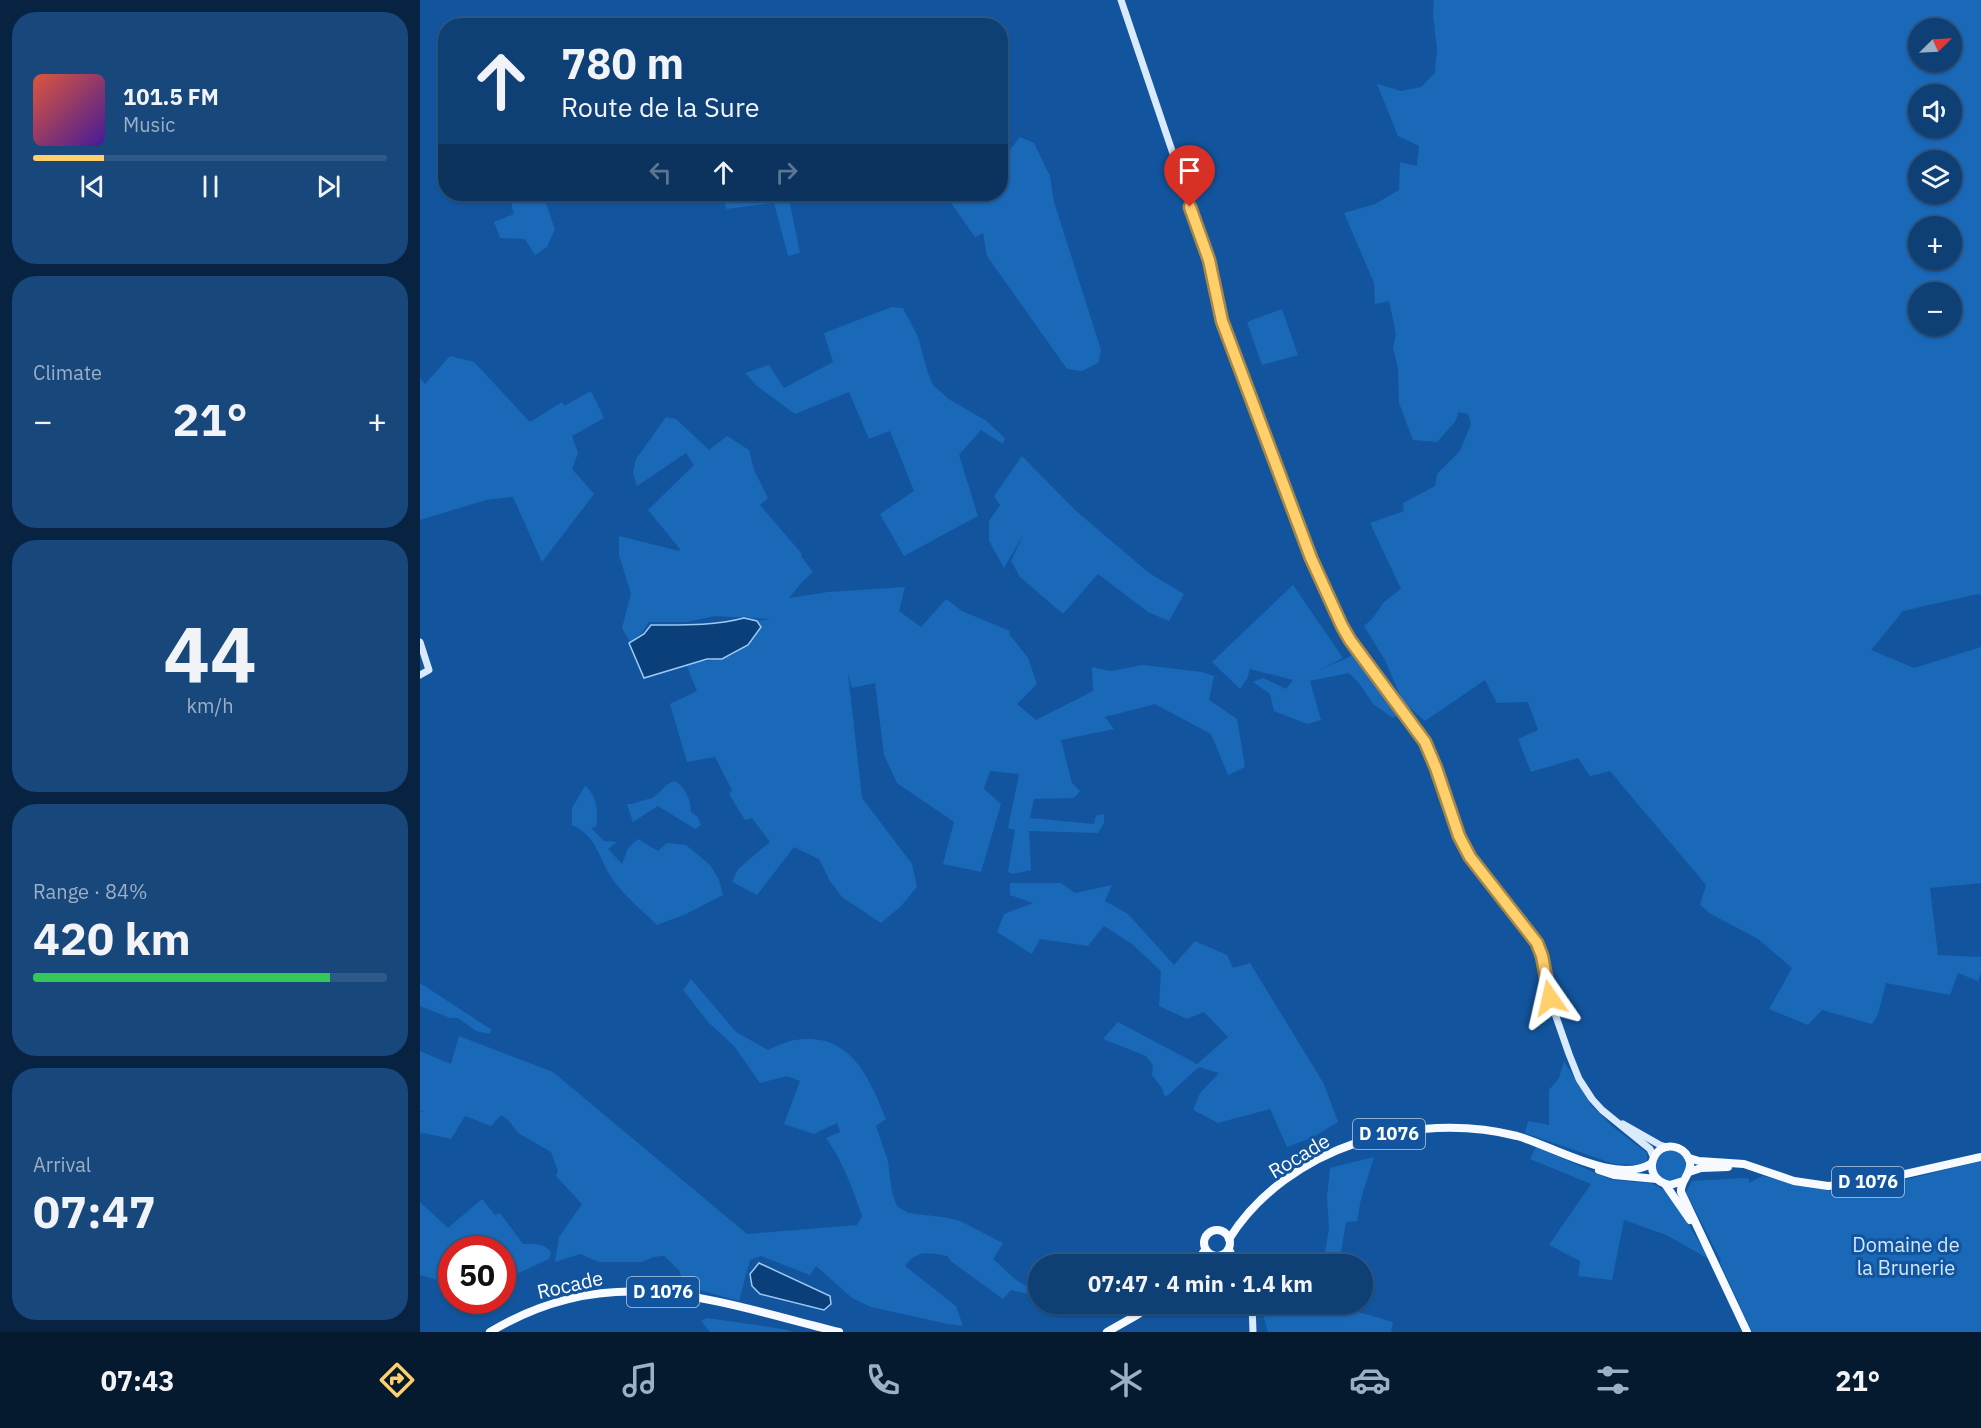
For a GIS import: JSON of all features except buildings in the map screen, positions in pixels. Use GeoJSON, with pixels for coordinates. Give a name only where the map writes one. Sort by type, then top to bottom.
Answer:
{"type":"FeatureCollection","features":[{"type":"Feature","properties":{"kind":"main road"},"geometry":{"type":"LineString","coordinates":[[1120,0],[1209,260],[1222,321],[1311,558],[1350,640],[1425,742],[1459,836],[1470,857],[1537,943],[1542,956],[1546,988],[1574,1068],[1592,1100],[1618,1125],[1647,1146],[1653,1160]]}},
{"type":"Feature","properties":{"kind":"main road"},"geometry":{"type":"LineString","coordinates":[[420,642],[429,670],[420,675]]}},
{"type":"Feature","properties":{"kind":"main road"},"geometry":{"type":"LineString","coordinates":[[1608,1115],[1667,1147],[1679,1149],[1689,1158],[1689,1172],[1683,1180],[1675,1185],[1665,1184]]}},
{"type":"Feature","properties":{"kind":"main road","name":"Rocade"},"geometry":{"type":"LineString","coordinates":[[1229,1239],[1241,1220],[1268,1194],[1300,1170],[1343,1148],[1388,1134],[1428,1128],[1477,1129],[1519,1137],[1596,1165],[1617,1169],[1640,1170],[1653,1160]]}},
{"type":"Feature","properties":{"kind":"main road"},"geometry":{"type":"LineString","coordinates":[[1667,1147],[1659,1151],[1653,1160],[1652,1169],[1657,1179],[1665,1184],[1708,1248]]}},
{"type":"Feature","properties":{"kind":"main road","name":"Rocade"},"geometry":{"type":"LineString","coordinates":[[1560,1151],[1608,1174],[1657,1179]]}},
{"type":"Feature","properties":{"kind":"main road","name":"D 1076"},"geometry":{"type":"LineString","coordinates":[[1689,1158],[1699,1161],[1735,1162],[1811,1184],[1842,1186],[1870,1182],[1981,1157]]}},
{"type":"Feature","properties":{"kind":"main road","name":"D 1076"},"geometry":{"type":"LineString","coordinates":[[1689,1172],[1701,1168],[1735,1166],[1754,1168]]}},
{"type":"Feature","properties":{"kind":"main road"},"geometry":{"type":"LineString","coordinates":[[1683,1180],[1681,1192],[1747,1332]]}},
{"type":"Feature","properties":{"kind":"main road","name":"Rocade"},"geometry":{"type":"LineString","coordinates":[[1222,1231],[1241,1220]]}},
{"type":"Feature","properties":{"kind":"main road"},"geometry":{"type":"LineString","coordinates":[[1213,1254],[1205,1250],[1203,1242],[1207,1234],[1214,1231],[1222,1231],[1229,1239],[1231,1254]]}},
{"type":"Feature","properties":{"kind":"main road"},"geometry":{"type":"LineString","coordinates":[[1220,1254],[1229,1248]]}},
{"type":"Feature","properties":{"kind":"main road"},"geometry":{"type":"LineString","coordinates":[[1202,1254],[1205,1250]]}},
{"type":"Feature","properties":{"kind":"main road","name":"Rocade"},"geometry":{"type":"LineString","coordinates":[[490,1332],[516,1317],[547,1304],[596,1293],[634,1290],[700,1298],[839,1332]]}},
{"type":"Feature","properties":{"kind":"main road"},"geometry":{"type":"LineString","coordinates":[[1107,1332],[1139,1314]]}},
{"type":"Feature","properties":{"kind":"main road"},"geometry":{"type":"LineString","coordinates":[[1252,1314],[1253,1332]]}},
{"type":"Feature","properties":{"kind":"green space"},"geometry":{"type":"Polygon","coordinates":[[[1433,0],[1981,0],[1981,595],[1903,611],[1871,650],[1914,668],[1981,647],[1981,883],[1930,888],[1938,955],[1981,957],[1981,973],[1978,981],[1958,973],[1950,995],[1886,983],[1878,1014],[1872,1024],[1822,1010],[1808,1025],[1769,1009],[1792,968],[1758,939],[1711,914],[1700,905],[1706,885],[1610,771],[1590,776],[1578,758],[1531,772],[1518,739],[1538,730],[1528,702],[1497,703],[1485,680],[1425,721],[1403,702],[1385,660],[1364,626],[1384,602],[1401,589],[1370,523],[1404,511],[1403,503],[1435,486],[1437,474],[1460,451],[1471,424],[1468,414],[1459,412],[1455,422],[1437,442],[1413,440],[1399,403],[1398,368],[1393,348],[1396,334],[1389,301],[1375,304],[1374,283],[1344,213],[1375,204],[1399,190],[1400,162],[1417,166],[1419,146],[1398,136],[1377,84],[1401,91],[1421,87],[1435,73],[1437,49],[1433,0]]]}},
{"type":"Feature","properties":{"kind":"green space"},"geometry":{"type":"Polygon","coordinates":[[[1020,137],[1034,143],[1050,176],[1054,202],[1101,350],[1098,363],[1082,371],[1067,369],[987,256],[983,233],[975,237],[951,203],[952,201],[1008,201],[1008,152],[1020,137]]]}},
{"type":"Feature","properties":{"kind":"green space"},"geometry":{"type":"Polygon","coordinates":[[[511,201],[545,201],[555,229],[547,247],[535,255],[525,239],[500,238],[494,222],[514,214],[511,201]]]}},
{"type":"Feature","properties":{"kind":"green space"},"geometry":{"type":"Polygon","coordinates":[[[724,201],[789,201],[800,253],[788,256],[774,203],[726,209],[724,201]]]}},
{"type":"Feature","properties":{"kind":"green space"},"geometry":{"type":"Polygon","coordinates":[[[892,307],[903,308],[918,337],[933,385],[950,400],[985,420],[1005,438],[1003,444],[981,430],[959,455],[978,516],[904,556],[880,514],[914,491],[890,431],[869,439],[849,392],[795,414],[757,386],[745,373],[769,365],[784,388],[833,362],[824,333],[892,307]]]}},
{"type":"Feature","properties":{"kind":"green space"},"geometry":{"type":"Polygon","coordinates":[[[1282,309],[1298,355],[1262,365],[1247,322],[1282,309]]]}},
{"type":"Feature","properties":{"kind":"green space"},"geometry":{"type":"Polygon","coordinates":[[[450,356],[474,362],[530,422],[562,402],[564,406],[591,391],[604,418],[572,436],[578,453],[572,469],[594,494],[542,562],[513,497],[486,500],[420,520],[420,378],[425,384],[450,356]]]}},
{"type":"Feature","properties":{"kind":"green space"},"geometry":{"type":"Polygon","coordinates":[[[666,417],[676,419],[709,450],[727,436],[749,450],[754,470],[768,498],[760,505],[802,554],[801,556],[813,572],[789,598],[828,592],[905,587],[899,611],[921,627],[946,599],[962,611],[1010,631],[1009,634],[1028,658],[1037,684],[1017,704],[1036,720],[1093,691],[1092,667],[1111,671],[1143,665],[1202,672],[1214,676],[1209,700],[1237,719],[1245,767],[1228,775],[1211,734],[1155,704],[1105,717],[1114,729],[1061,740],[1072,783],[1080,791],[1074,798],[1034,799],[1030,818],[1094,824],[1096,816],[1104,814],[1104,823],[1098,833],[1029,831],[1031,870],[1013,874],[1008,872],[1015,830],[1008,828],[1019,774],[990,771],[984,789],[1001,804],[981,872],[943,864],[954,822],[897,783],[884,755],[875,683],[852,688],[848,673],[862,798],[912,864],[917,887],[901,906],[881,923],[842,897],[830,881],[819,859],[794,847],[757,895],[732,882],[738,869],[770,842],[752,818],[745,820],[729,794],[732,790],[715,757],[687,762],[670,704],[697,691],[686,664],[733,655],[761,627],[757,621],[771,619],[715,616],[687,622],[649,622],[642,633],[630,642],[622,628],[631,594],[619,555],[619,536],[679,551],[680,549],[648,510],[694,465],[686,453],[637,486],[633,472],[636,459],[666,417]]]}},
{"type":"Feature","properties":{"kind":"green space"},"geometry":{"type":"Polygon","coordinates":[[[1022,456],[1076,511],[1149,573],[1184,594],[1169,621],[1148,612],[1098,574],[1063,614],[1020,577],[1011,561],[1023,535],[1004,568],[989,541],[989,521],[1000,505],[994,496],[1022,456]]]}},
{"type":"Feature","properties":{"kind":"green space"},"geometry":{"type":"Polygon","coordinates":[[[1293,585],[1343,658],[1319,670],[1355,653],[1403,711],[1393,718],[1373,704],[1349,673],[1310,681],[1321,720],[1307,724],[1274,711],[1270,694],[1253,682],[1263,678],[1286,689],[1293,680],[1250,669],[1240,689],[1212,662],[1293,585]]]}},
{"type":"Feature","properties":{"kind":"green space"},"geometry":{"type":"Polygon","coordinates":[[[674,781],[689,798],[691,812],[698,817],[701,825],[695,829],[658,806],[633,822],[627,804],[651,798],[674,781]]]}},
{"type":"Feature","properties":{"kind":"green space"},"geometry":{"type":"Polygon","coordinates":[[[585,786],[595,800],[597,811],[596,827],[591,828],[604,841],[617,842],[608,849],[622,864],[628,848],[638,839],[658,851],[667,843],[686,845],[710,865],[719,880],[723,895],[686,914],[657,925],[616,883],[587,835],[572,825],[572,808],[585,786]]]}},
{"type":"Feature","properties":{"kind":"green space"},"geometry":{"type":"Polygon","coordinates":[[[1010,883],[1061,883],[1075,893],[1112,885],[1105,901],[1128,914],[1174,965],[1195,941],[1227,955],[1233,968],[1250,963],[1324,1084],[1338,1122],[1313,1137],[1287,1147],[1270,1109],[1218,1123],[1193,1110],[1200,1093],[1219,1073],[1199,1067],[1167,1096],[1164,1095],[1162,1088],[1152,1075],[1153,1065],[1146,1056],[1103,1039],[1118,1022],[1197,1064],[1228,1037],[1204,1012],[1187,1019],[1159,1006],[1161,971],[1132,944],[1104,926],[1088,946],[1040,939],[1032,954],[997,932],[1004,914],[1033,903],[1010,895],[1010,883]]]}},
{"type":"Feature","properties":{"kind":"green space"},"geometry":{"type":"Polygon","coordinates":[[[691,979],[736,1032],[768,1050],[790,1041],[810,1039],[827,1042],[842,1049],[863,1072],[886,1119],[876,1126],[888,1161],[892,1193],[897,1206],[908,1213],[960,1221],[1003,1243],[993,1259],[1019,1282],[1028,1286],[1028,1294],[1011,1290],[1003,1299],[947,1256],[929,1253],[914,1257],[905,1266],[956,1306],[963,1326],[871,1307],[852,1298],[816,1266],[810,1275],[761,1256],[750,1260],[739,1301],[685,1286],[679,1270],[664,1256],[653,1257],[642,1262],[599,1262],[580,1254],[555,1262],[559,1237],[582,1204],[556,1176],[558,1171],[551,1152],[518,1133],[501,1115],[491,1126],[465,1116],[451,1139],[420,1134],[420,1112],[424,1111],[420,1111],[420,1051],[451,1064],[459,1036],[553,1072],[747,1234],[857,1225],[862,1216],[859,1206],[842,1166],[826,1138],[840,1132],[837,1123],[814,1134],[784,1124],[800,1081],[787,1076],[760,1083],[734,1046],[709,1023],[683,990],[691,979]]]}},
{"type":"Feature","properties":{"kind":"green space"},"geometry":{"type":"Polygon","coordinates":[[[420,983],[492,1030],[489,1034],[476,1031],[458,1018],[450,1018],[420,1006],[420,983]]]}},
{"type":"Feature","properties":{"kind":"green space"},"geometry":{"type":"Polygon","coordinates":[[[1564,1061],[1591,1105],[1613,1127],[1647,1153],[1647,1160],[1642,1165],[1614,1164],[1525,1133],[1528,1121],[1549,1125],[1549,1090],[1559,1078],[1564,1061]]]}},
{"type":"Feature","properties":{"kind":"green space"},"geometry":{"type":"Polygon","coordinates":[[[1536,1147],[1612,1180],[1651,1183],[1667,1192],[1709,1259],[1666,1235],[1624,1220],[1612,1280],[1578,1276],[1580,1261],[1549,1245],[1591,1184],[1530,1159],[1536,1147]]]}},
{"type":"Feature","properties":{"kind":"green space"},"geometry":{"type":"Polygon","coordinates":[[[1670,1150],[1681,1155],[1686,1166],[1681,1177],[1670,1182],[1659,1177],[1654,1166],[1659,1155],[1670,1150]]]}},
{"type":"Feature","properties":{"kind":"green space"},"geometry":{"type":"Polygon","coordinates":[[[1374,1157],[1357,1221],[1346,1222],[1341,1254],[1325,1254],[1329,1229],[1327,1197],[1330,1168],[1374,1157]]]}},
{"type":"Feature","properties":{"kind":"green space","name":"Domaine de la Brunerie"},"geometry":{"type":"Polygon","coordinates":[[[1981,1161],[1981,1332],[1752,1332],[1721,1261],[1686,1192],[1692,1181],[1745,1178],[1749,1179],[1749,1183],[1762,1176],[1831,1191],[1860,1191],[1981,1161]]]}},
{"type":"Feature","properties":{"kind":"green space"},"geometry":{"type":"Polygon","coordinates":[[[482,1199],[495,1215],[500,1213],[523,1244],[539,1245],[551,1252],[549,1259],[516,1274],[516,1236],[438,1236],[438,1280],[420,1275],[420,1202],[448,1228],[482,1199]]]}},
{"type":"Feature","properties":{"kind":"green space"},"geometry":{"type":"Polygon","coordinates":[[[1263,1314],[1365,1314],[1393,1322],[1391,1332],[1268,1332],[1263,1314]]]}},
{"type":"Feature","properties":{"kind":"green space"},"geometry":{"type":"Polygon","coordinates":[[[707,1318],[793,1332],[710,1332],[701,1321],[707,1318]]]}},
{"type":"Feature","properties":{"kind":"shaded area"},"geometry":{"type":"Polygon","coordinates":[[[744,618],[757,621],[761,627],[748,645],[722,659],[707,659],[644,678],[629,643],[644,634],[651,625],[710,624],[744,618]]]}},
{"type":"Feature","properties":{"kind":"shaded area"},"geometry":{"type":"Polygon","coordinates":[[[759,1263],[830,1296],[831,1304],[824,1310],[760,1294],[752,1286],[750,1274],[759,1263]]]}},
{"type":"Feature","properties":{"kind":"route"},"geometry":{"type":"LineString","coordinates":[[1190,207],[1209,260],[1222,321],[1233,353],[1311,558],[1350,640],[1421,735],[1430,751],[1459,836],[1470,857],[1537,943],[1542,956],[1546,988],[1550,998]]}}]}
